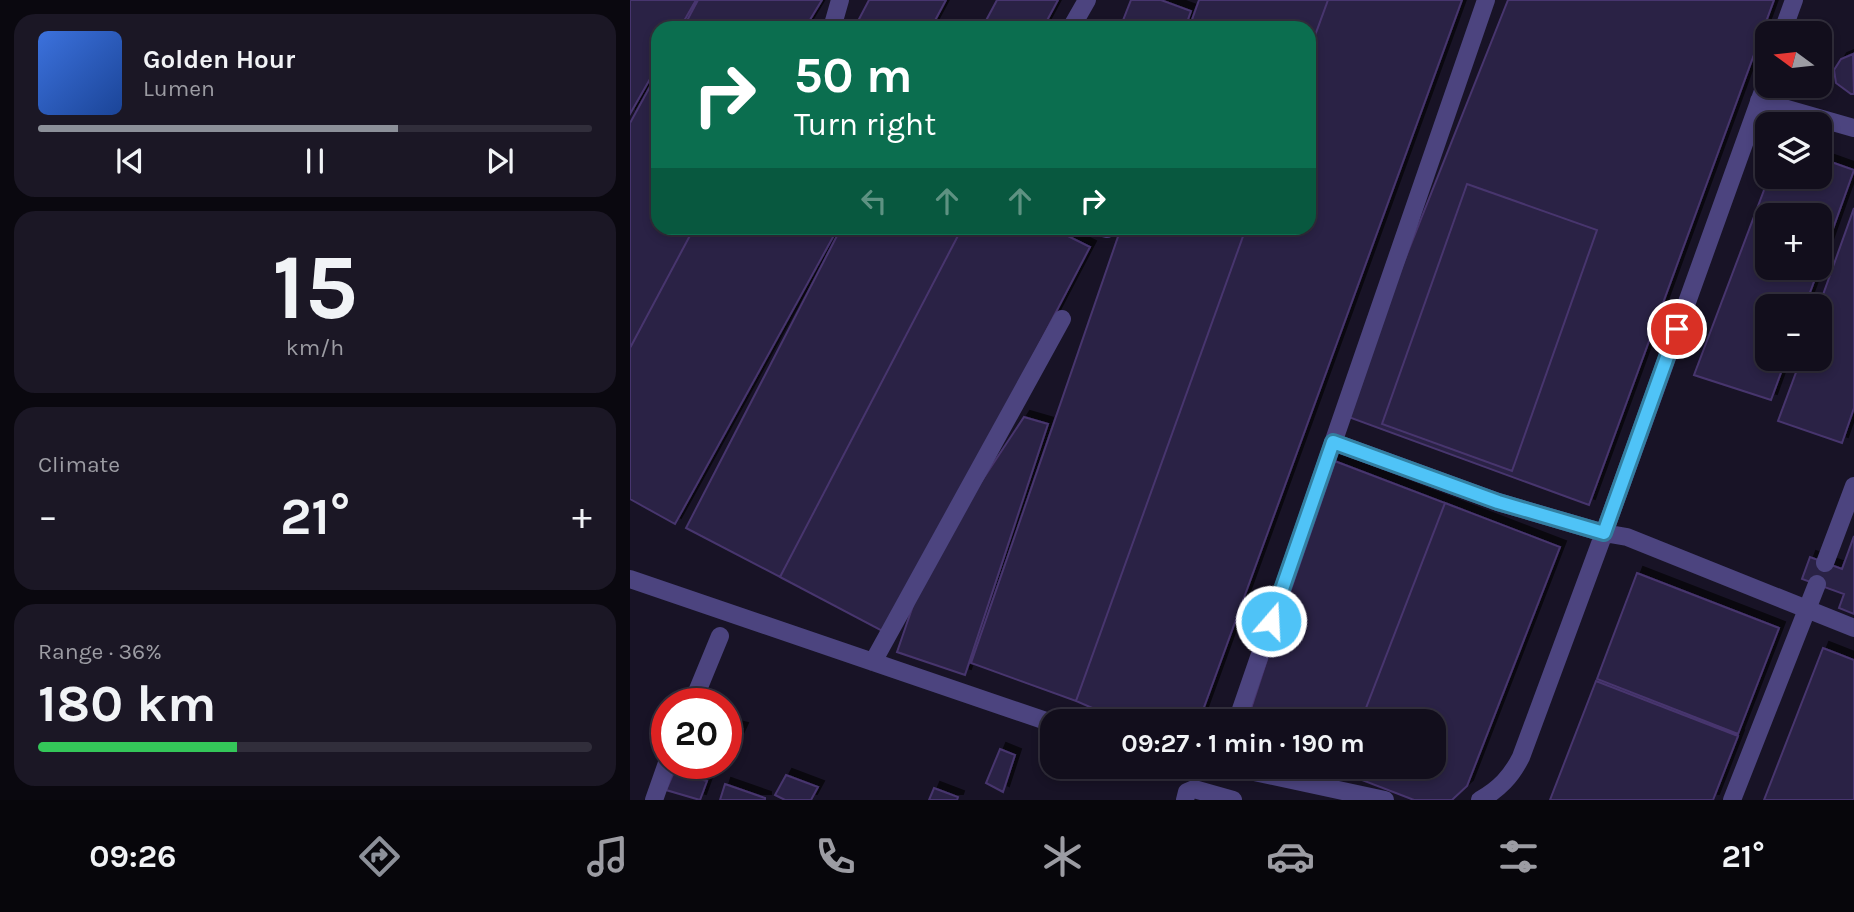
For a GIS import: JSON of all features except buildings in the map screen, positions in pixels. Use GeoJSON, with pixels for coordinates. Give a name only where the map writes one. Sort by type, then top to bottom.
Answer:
{"type":"FeatureCollection","features":[{"type":"Feature","properties":{"kind":"street"},"geometry":{"type":"LineString","coordinates":[[834,21],[840,0]]}},
{"type":"Feature","properties":{"kind":"street"},"geometry":{"type":"LineString","coordinates":[[1075,21],[1087,0]]}},
{"type":"Feature","properties":{"kind":"street"},"geometry":{"type":"LineString","coordinates":[[1241,709],[1486,0]]}},
{"type":"Feature","properties":{"kind":"street"},"geometry":{"type":"LineString","coordinates":[[1787,21],[1794,0]]}},
{"type":"Feature","properties":{"kind":"street"},"geometry":{"type":"LineString","coordinates":[[1480,800],[1498,790],[1514,771],[1521,757],[1760,98]]}},
{"type":"Feature","properties":{"kind":"street"},"geometry":{"type":"LineString","coordinates":[[1759,101],[1854,128]]}},
{"type":"Feature","properties":{"kind":"street"},"geometry":{"type":"LineString","coordinates":[[873,662],[1062,319]]}},
{"type":"Feature","properties":{"kind":"street"},"geometry":{"type":"LineString","coordinates":[[1333,442],[1498,502],[1604,533],[1628,537],[1854,628]]}},
{"type":"Feature","properties":{"kind":"street"},"geometry":{"type":"LineString","coordinates":[[1825,563],[1854,486]]}},
{"type":"Feature","properties":{"kind":"street"},"geometry":{"type":"LineString","coordinates":[[630,579],[1040,719]]}},
{"type":"Feature","properties":{"kind":"street"},"geometry":{"type":"LineString","coordinates":[[1732,800],[1817,584]]}},
{"type":"Feature","properties":{"kind":"street"},"geometry":{"type":"LineString","coordinates":[[699,688],[720,636]]}},
{"type":"Feature","properties":{"kind":"street"},"geometry":{"type":"LineString","coordinates":[[654,800],[661,779]]}},
{"type":"Feature","properties":{"kind":"street"},"geometry":{"type":"LineString","coordinates":[[1287,779],[1385,800]]}},
{"type":"Feature","properties":{"kind":"street"},"geometry":{"type":"LineString","coordinates":[[1185,800],[1187,792],[1194,789],[1233,800]]}},
{"type":"Feature","properties":{"kind":"route"},"geometry":{"type":"LineString","coordinates":[[1271,621],[1333,442],[1498,502],[1604,533],[1677,329]]}}]}
